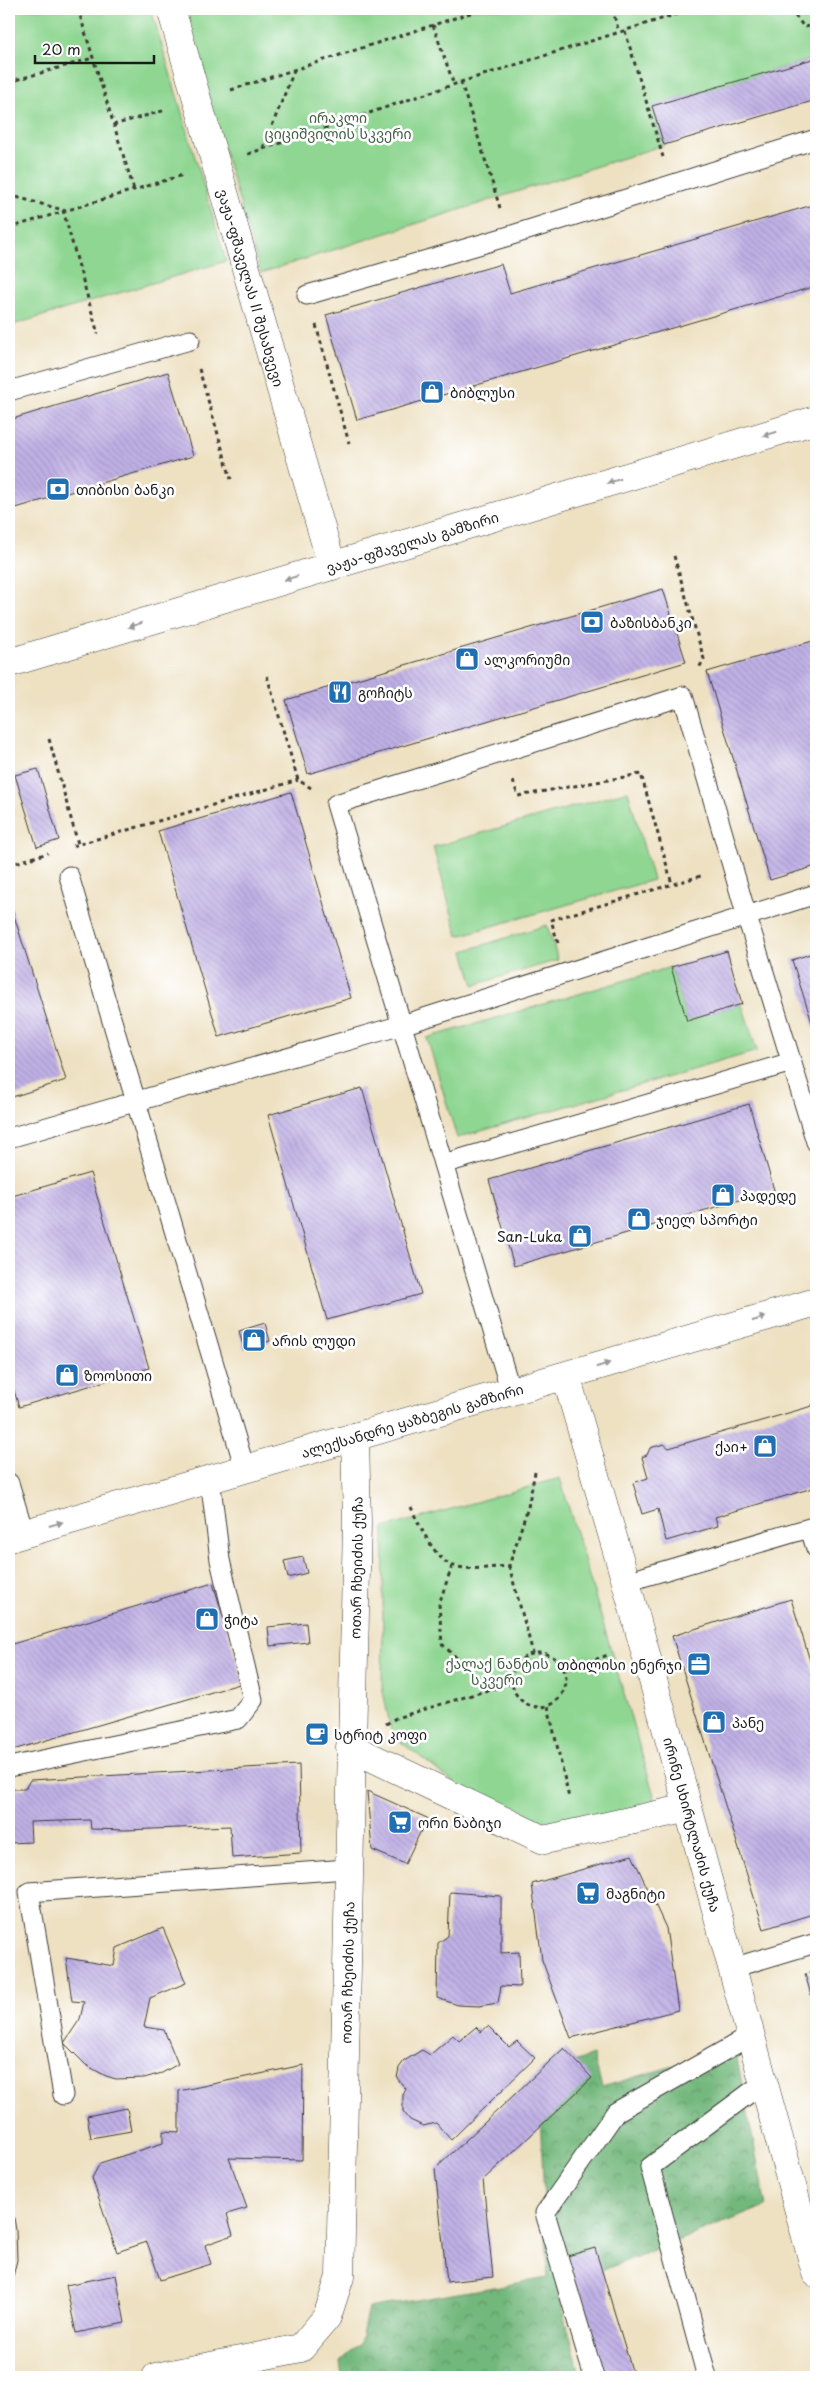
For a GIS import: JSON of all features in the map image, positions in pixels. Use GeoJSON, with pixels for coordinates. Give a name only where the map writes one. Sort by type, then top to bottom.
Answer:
{"type":"FeatureCollection","features":[{"type":"Feature","properties":{"kind":"street","name":"ვაჟა-ფშაველას II შესახვევი"},"geometry":{"type":"LineString","coordinates":[[171,9],[332,566]]}},
{"type":"Feature","properties":{"kind":"street","name":"ვაჟა-ფშაველას გამზირი"},"geometry":{"type":"LineString","coordinates":[[9,663],[816,420]]}},
{"type":"Feature","properties":{"kind":"street","name":"ალექსანდრე ყაზბეგის გამზირი"},"geometry":{"type":"LineString","coordinates":[[16,1535],[816,1302]]}},
{"type":"Feature","properties":{"kind":"street","name":"ირინე სხირტლაძის ქუჩა"},"geometry":{"type":"LineString","coordinates":[[566,1376],[626,1582],[816,2273]]}},
{"type":"Feature","properties":{"kind":"street","name":"ოთარ ჩხეიძის ქუჩა"},"geometry":{"type":"LineString","coordinates":[[156,2377],[301,2348],[327,2317],[340,2277],[350,1746],[357,1523],[355,1437]]}},
{"type":"Feature","properties":{"kind":"street"},"geometry":{"type":"LineString","coordinates":[[350,1746],[544,1840],[688,1808]]}},
{"type":"Feature","properties":{"kind":"lane"},"geometry":{"type":"LineString","coordinates":[[307,295],[509,236],[816,139]]}},
{"type":"Feature","properties":{"kind":"lane"},"geometry":{"type":"LineString","coordinates":[[9,391],[190,340]]}},
{"type":"Feature","properties":{"kind":"lane"},"geometry":{"type":"LineString","coordinates":[[511,1392],[336,804],[683,696],[746,917],[816,1142]]}},
{"type":"Feature","properties":{"kind":"lane"},"geometry":{"type":"LineString","coordinates":[[69,876],[245,1469]]}},
{"type":"Feature","properties":{"kind":"lane"},"geometry":{"type":"LineString","coordinates":[[9,1138],[402,1025],[816,894]]}},
{"type":"Feature","properties":{"kind":"lane"},"geometry":{"type":"LineString","coordinates":[[443,1164],[792,1062]]}},
{"type":"Feature","properties":{"kind":"lane"},"geometry":{"type":"LineString","coordinates":[[9,1767],[238,1719],[253,1700],[220,1560],[210,1478]]}},
{"type":"Feature","properties":{"kind":"lane"},"geometry":{"type":"LineString","coordinates":[[9,1483],[16,1535]]}},
{"type":"Feature","properties":{"kind":"lane"},"geometry":{"type":"LineString","coordinates":[[626,1582],[813,1528],[816,1548]]}},
{"type":"Feature","properties":{"kind":"lane"},"geometry":{"type":"LineString","coordinates":[[63,2095],[29,1892],[348,1869]]}},
{"type":"Feature","properties":{"kind":"lane"},"geometry":{"type":"LineString","coordinates":[[732,1968],[816,1944]]}},
{"type":"Feature","properties":{"kind":"lane"},"geometry":{"type":"LineString","coordinates":[[594,2377],[545,2213],[616,2112],[750,2036]]}},
{"type":"Feature","properties":{"kind":"lane"},"geometry":{"type":"LineString","coordinates":[[708,2377],[650,2167],[763,2083]]}},
{"type":"Feature","properties":{"kind":"path"},"geometry":{"type":"LineString","coordinates":[[78,9],[134,190]]}},
{"type":"Feature","properties":{"kind":"path"},"geometry":{"type":"LineString","coordinates":[[113,124],[197,101],[483,9]]}},
{"type":"Feature","properties":{"kind":"path"},"geometry":{"type":"LineString","coordinates":[[612,9],[620,32]]}},
{"type":"Feature","properties":{"kind":"path"},"geometry":{"type":"LineString","coordinates":[[9,228],[216,165],[461,82],[693,9]]}},
{"type":"Feature","properties":{"kind":"path"},"geometry":{"type":"LineString","coordinates":[[790,9],[804,27],[816,25]]}},
{"type":"Feature","properties":{"kind":"path"},"geometry":{"type":"LineString","coordinates":[[433,25],[454,85]]}},
{"type":"Feature","properties":{"kind":"path"},"geometry":{"type":"LineString","coordinates":[[625,31],[661,151]]}},
{"type":"Feature","properties":{"kind":"path"},"geometry":{"type":"LineString","coordinates":[[9,82],[93,58]]}},
{"type":"Feature","properties":{"kind":"path"},"geometry":{"type":"LineString","coordinates":[[262,149],[294,70]]}},
{"type":"Feature","properties":{"kind":"path"},"geometry":{"type":"LineString","coordinates":[[461,82],[499,205]]}},
{"type":"Feature","properties":{"kind":"path"},"geometry":{"type":"LineString","coordinates":[[9,195],[63,210]]}},
{"type":"Feature","properties":{"kind":"path"},"geometry":{"type":"LineString","coordinates":[[63,210],[90,304]]}},
{"type":"Feature","properties":{"kind":"path"},"geometry":{"type":"LineString","coordinates":[[307,295],[349,443]]}},
{"type":"Feature","properties":{"kind":"path"},"geometry":{"type":"LineString","coordinates":[[190,340],[232,478]]}},
{"type":"Feature","properties":{"kind":"path"},"geometry":{"type":"LineString","coordinates":[[674,556],[704,659],[683,696]]}},
{"type":"Feature","properties":{"kind":"path"},"geometry":{"type":"LineString","coordinates":[[267,676],[298,780],[336,804]]}},
{"type":"Feature","properties":{"kind":"path"},"geometry":{"type":"LineString","coordinates":[[49,739],[78,844],[69,876]]}},
{"type":"Feature","properties":{"kind":"path"},"geometry":{"type":"LineString","coordinates":[[504,752],[518,796],[641,774],[672,884]]}},
{"type":"Feature","properties":{"kind":"path"},"geometry":{"type":"LineString","coordinates":[[70,847],[298,780]]}},
{"type":"Feature","properties":{"kind":"path"},"geometry":{"type":"LineString","coordinates":[[9,866],[52,852]]}},
{"type":"Feature","properties":{"kind":"path"},"geometry":{"type":"LineString","coordinates":[[567,973],[551,920],[732,867]]}},
{"type":"Feature","properties":{"kind":"path"},"geometry":{"type":"LineString","coordinates":[[533,1653],[510,1566],[528,1507],[535,1472]]}},
{"type":"Feature","properties":{"kind":"path"},"geometry":{"type":"LineString","coordinates":[[411,1507],[423,1534],[434,1549],[452,1566],[480,1568],[510,1566]]}},
{"type":"Feature","properties":{"kind":"path"},"geometry":{"type":"LineString","coordinates":[[452,1566],[439,1604],[442,1644],[490,1690]]}},
{"type":"Feature","properties":{"kind":"path"},"geometry":{"type":"LineString","coordinates":[[533,1653],[541,1653],[555,1658],[565,1670],[565,1688],[562,1696],[548,1706],[540,1708],[524,1703],[513,1691],[511,1683],[512,1675],[520,1661],[533,1653]]}},
{"type":"Feature","properties":{"kind":"path"},"geometry":{"type":"LineString","coordinates":[[565,1670],[608,1656]]}},
{"type":"Feature","properties":{"kind":"path"},"geometry":{"type":"LineString","coordinates":[[396,1718],[511,1683]]}},
{"type":"Feature","properties":{"kind":"path"},"geometry":{"type":"LineString","coordinates":[[548,1706],[570,1799]]}},
{"type":"Feature","properties":{"kind":"green space"},"geometry":{"type":"Polygon","coordinates":[[[9,9],[151,9],[226,261],[9,326],[9,9]]]}},
{"type":"Feature","properties":{"kind":"green space","name":"ირაკლი ციციშვილის სკვერი"},"geometry":{"type":"Polygon","coordinates":[[[181,9],[816,9],[816,58],[653,106],[664,145],[261,273],[181,9]]]}},
{"type":"Feature","properties":{"kind":"green space"},"geometry":{"type":"Polygon","coordinates":[[[628,791],[653,880],[458,936],[433,847],[628,791]]]}},
{"type":"Feature","properties":{"kind":"green space"},"geometry":{"type":"Polygon","coordinates":[[[547,925],[558,960],[474,985],[464,951],[547,925]]]}},
{"type":"Feature","properties":{"kind":"green space"},"geometry":{"type":"Polygon","coordinates":[[[671,967],[687,1020],[742,1004],[757,1051],[457,1138],[427,1038],[671,967]]]}},
{"type":"Feature","properties":{"kind":"green space","name":"ქალაქ ნანტის სკვერი"},"geometry":{"type":"Polygon","coordinates":[[[560,1478],[658,1809],[553,1828],[467,1793],[392,1735],[382,1687],[384,1528],[560,1478]]]}},
{"type":"Feature","properties":{"kind":"green space"},"geometry":{"type":"Polygon","coordinates":[[[735,2048],[766,2206],[557,2288],[581,2377],[342,2377],[340,2362],[360,2344],[368,2308],[548,2278],[538,2075],[593,2055],[602,2087],[735,2048]]]}},
{"type":"Feature","properties":{"kind":"building"},"geometry":{"type":"Polygon","coordinates":[[[816,58],[816,100],[664,145],[652,106],[816,58]]]}},
{"type":"Feature","properties":{"kind":"building"},"geometry":{"type":"Polygon","coordinates":[[[816,204],[816,286],[357,420],[326,315],[501,264],[510,293],[816,204]]]}},
{"type":"Feature","properties":{"kind":"building"},"geometry":{"type":"Polygon","coordinates":[[[168,372],[193,456],[9,510],[9,420],[168,372]]]}},
{"type":"Feature","properties":{"kind":"building"},"geometry":{"type":"Polygon","coordinates":[[[663,589],[686,662],[308,774],[286,700],[663,589]]]}},
{"type":"Feature","properties":{"kind":"building"},"geometry":{"type":"Polygon","coordinates":[[[816,640],[816,866],[770,880],[707,672],[816,640]]]}},
{"type":"Feature","properties":{"kind":"building"},"geometry":{"type":"Polygon","coordinates":[[[38,769],[59,840],[37,847],[15,775],[38,769]]]}},
{"type":"Feature","properties":{"kind":"building"},"geometry":{"type":"Polygon","coordinates":[[[291,792],[351,998],[219,1037],[158,831],[291,792]]]}},
{"type":"Feature","properties":{"kind":"building"},"geometry":{"type":"Polygon","coordinates":[[[9,900],[66,1080],[9,1098],[9,900]]]}},
{"type":"Feature","properties":{"kind":"building"},"geometry":{"type":"Polygon","coordinates":[[[727,951],[742,1004],[687,1021],[671,967],[727,951]]]}},
{"type":"Feature","properties":{"kind":"building"},"geometry":{"type":"Polygon","coordinates":[[[816,952],[816,1035],[792,960],[816,952]]]}},
{"type":"Feature","properties":{"kind":"building"},"geometry":{"type":"Polygon","coordinates":[[[362,1088],[421,1294],[327,1320],[268,1115],[362,1088]]]}},
{"type":"Feature","properties":{"kind":"building"},"geometry":{"type":"Polygon","coordinates":[[[749,1104],[774,1190],[514,1266],[489,1180],[749,1104]]]}},
{"type":"Feature","properties":{"kind":"building"},"geometry":{"type":"Polygon","coordinates":[[[90,1173],[149,1368],[19,1407],[9,1374],[9,1197],[90,1173]]]}},
{"type":"Feature","properties":{"kind":"building"},"geometry":{"type":"Polygon","coordinates":[[[265,1323],[270,1341],[244,1349],[239,1331],[265,1323]]]}},
{"type":"Feature","properties":{"kind":"building"},"geometry":{"type":"Polygon","coordinates":[[[815,1397],[816,1487],[715,1517],[718,1526],[666,1541],[658,1509],[642,1514],[633,1483],[648,1478],[642,1457],[647,1455],[650,1448],[664,1444],[669,1448],[812,1406],[815,1397]]]}},
{"type":"Feature","properties":{"kind":"building"},"geometry":{"type":"Polygon","coordinates":[[[303,1557],[307,1573],[288,1578],[284,1561],[303,1557]]]}},
{"type":"Feature","properties":{"kind":"building"},"geometry":{"type":"Polygon","coordinates":[[[213,1583],[243,1683],[9,1751],[9,1645],[213,1583]]]}},
{"type":"Feature","properties":{"kind":"building"},"geometry":{"type":"Polygon","coordinates":[[[791,1599],[816,1680],[816,1913],[764,1929],[672,1636],[791,1599]]]}},
{"type":"Feature","properties":{"kind":"building"},"geometry":{"type":"Polygon","coordinates":[[[306,1623],[308,1642],[270,1646],[268,1627],[306,1623]]]}},
{"type":"Feature","properties":{"kind":"building"},"geometry":{"type":"Polygon","coordinates":[[[299,1765],[301,1853],[232,1858],[230,1826],[126,1830],[91,1829],[90,1820],[30,1822],[31,1842],[9,1843],[9,1789],[25,1789],[30,1780],[299,1765]]]}},
{"type":"Feature","properties":{"kind":"building"},"geometry":{"type":"Polygon","coordinates":[[[367,1791],[427,1818],[405,1864],[372,1850],[367,1791]]]}},
{"type":"Feature","properties":{"kind":"building"},"geometry":{"type":"Polygon","coordinates":[[[632,1855],[666,1928],[678,2010],[571,2038],[542,1960],[532,1884],[632,1855]]]}},
{"type":"Feature","properties":{"kind":"building"},"geometry":{"type":"Polygon","coordinates":[[[450,1892],[501,1896],[501,1953],[519,1952],[520,1987],[501,1986],[498,2003],[479,2006],[458,2005],[437,1998],[438,1943],[448,1936],[450,1892]]]}},
{"type":"Feature","properties":{"kind":"building"},"geometry":{"type":"Polygon","coordinates":[[[163,1928],[186,1983],[150,1998],[144,2027],[164,2030],[178,2064],[162,2073],[144,2078],[116,2079],[106,2076],[86,2065],[64,2043],[80,2019],[84,2002],[72,2001],[66,1958],[114,1966],[117,1948],[163,1928]]]}},
{"type":"Feature","properties":{"kind":"building"},"geometry":{"type":"Polygon","coordinates":[[[816,1971],[816,2012],[805,1974],[816,1971]]]}},
{"type":"Feature","properties":{"kind":"building"},"geometry":{"type":"Polygon","coordinates":[[[488,2026],[509,2047],[517,2041],[535,2058],[451,2140],[436,2123],[423,2126],[410,2120],[403,2111],[403,2095],[406,2089],[397,2078],[399,2068],[404,2061],[422,2050],[430,2055],[453,2035],[459,2041],[476,2027],[481,2032],[488,2026]]]}},
{"type":"Feature","properties":{"kind":"building"},"geometry":{"type":"Polygon","coordinates":[[[564,2048],[592,2078],[483,2180],[493,2277],[447,2282],[435,2169],[564,2048]]]}},
{"type":"Feature","properties":{"kind":"building"},"geometry":{"type":"Polygon","coordinates":[[[303,2065],[302,2160],[229,2158],[247,2208],[227,2214],[233,2235],[205,2245],[211,2264],[160,2280],[147,2242],[117,2252],[92,2178],[100,2163],[163,2143],[163,2131],[179,2132],[179,2091],[303,2065]]]}},
{"type":"Feature","properties":{"kind":"building"},"geometry":{"type":"Polygon","coordinates":[[[127,2108],[131,2131],[91,2138],[87,2116],[127,2108]]]}},
{"type":"Feature","properties":{"kind":"building"},"geometry":{"type":"Polygon","coordinates":[[[9,2200],[11,2200],[16,2230],[17,2260],[9,2293],[9,2200]]]}},
{"type":"Feature","properties":{"kind":"building"},"geometry":{"type":"Polygon","coordinates":[[[595,2248],[634,2377],[601,2377],[564,2257],[595,2248]]]}},
{"type":"Feature","properties":{"kind":"building"},"geometry":{"type":"Polygon","coordinates":[[[116,2275],[125,2323],[76,2333],[66,2285],[116,2275]]]}},
{"type":"Feature","properties":{"kind":"place","name":"ბიბლუსი"},"geometry":{"type":"Point","coordinates":[432,392]}},
{"type":"Feature","properties":{"kind":"place","name":"თიბისი ბანკი"},"geometry":{"type":"Point","coordinates":[58,489]}},
{"type":"Feature","properties":{"kind":"place","name":"ბაზისბანკი"},"geometry":{"type":"Point","coordinates":[592,622]}},
{"type":"Feature","properties":{"kind":"place","name":"ალკორიუმი"},"geometry":{"type":"Point","coordinates":[467,659]}},
{"type":"Feature","properties":{"kind":"place","name":"გოჩიტს"},"geometry":{"type":"Point","coordinates":[340,692]}},
{"type":"Feature","properties":{"kind":"place","name":"პადედე"},"geometry":{"type":"Point","coordinates":[723,1195]}},
{"type":"Feature","properties":{"kind":"place","name":"ჯიელ სპორტი"},"geometry":{"type":"Point","coordinates":[639,1219]}},
{"type":"Feature","properties":{"kind":"place","name":"San-Luka"},"geometry":{"type":"Point","coordinates":[580,1236]}},
{"type":"Feature","properties":{"kind":"place","name":"არის ლუდი"},"geometry":{"type":"Point","coordinates":[254,1340]}},
{"type":"Feature","properties":{"kind":"place","name":"ზოოსითი"},"geometry":{"type":"Point","coordinates":[67,1375]}},
{"type":"Feature","properties":{"kind":"place","name":"ქაი+"},"geometry":{"type":"Point","coordinates":[765,1446]}},
{"type":"Feature","properties":{"kind":"place","name":"ჭიტა"},"geometry":{"type":"Point","coordinates":[207,1619]}},
{"type":"Feature","properties":{"kind":"place","name":"თბილისი ენერჯი"},"geometry":{"type":"Point","coordinates":[699,1664]}},
{"type":"Feature","properties":{"kind":"place","name":"პანე"},"geometry":{"type":"Point","coordinates":[714,1722]}},
{"type":"Feature","properties":{"kind":"place","name":"სტრიტ კოფი"},"geometry":{"type":"Point","coordinates":[317,1734]}},
{"type":"Feature","properties":{"kind":"place","name":"ორი ნაბიჯი"},"geometry":{"type":"Point","coordinates":[400,1822]}},
{"type":"Feature","properties":{"kind":"place","name":"მაგნიტი"},"geometry":{"type":"Point","coordinates":[588,1893]}}]}
